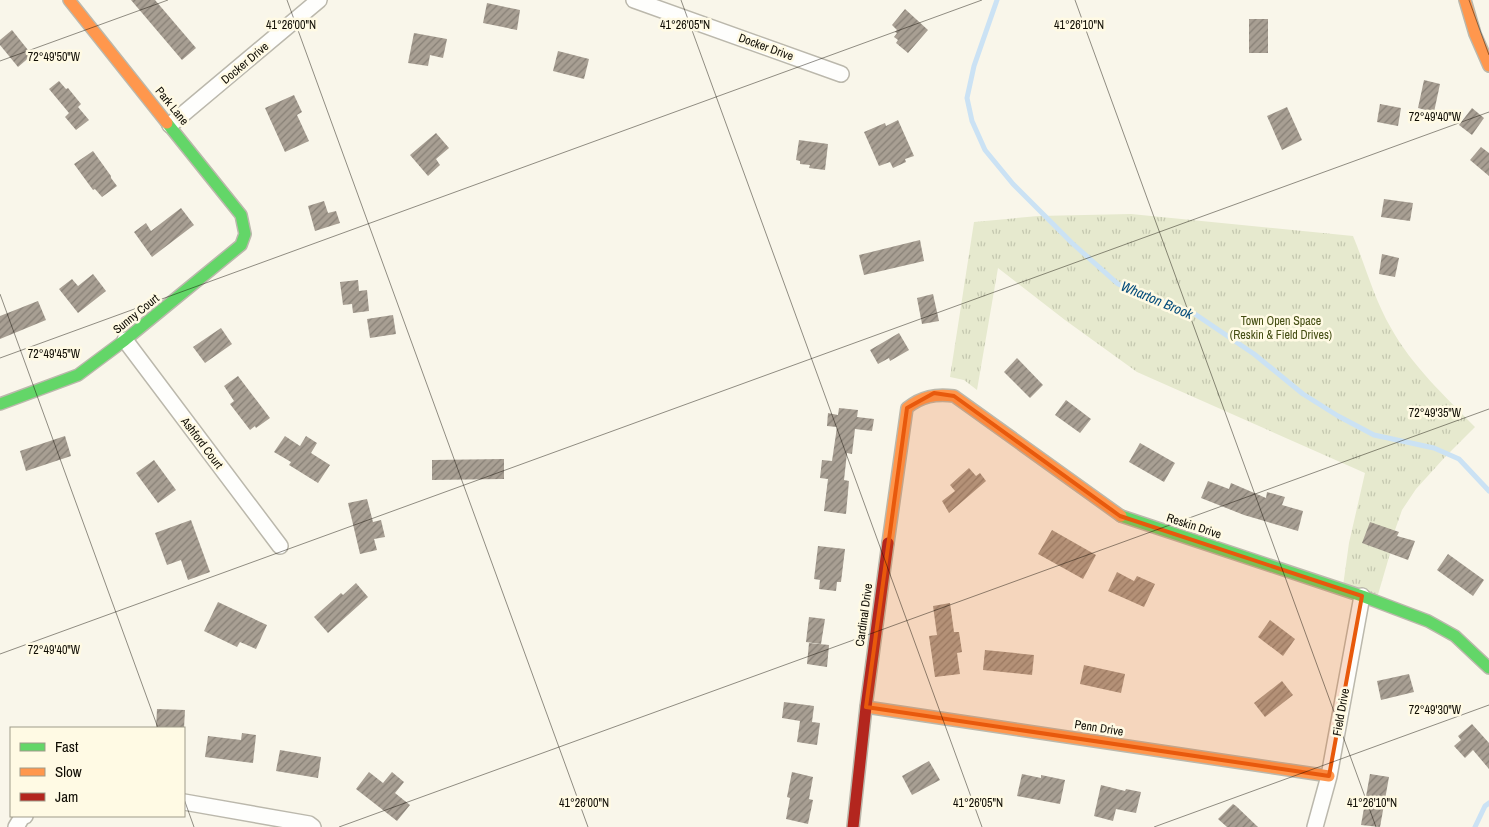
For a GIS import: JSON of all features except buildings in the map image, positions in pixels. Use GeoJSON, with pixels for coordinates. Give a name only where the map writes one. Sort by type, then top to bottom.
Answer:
{"type":"FeatureCollection","features":[{"type":"Feature","properties":{"kind":"street","name":"Park Lane"},"geometry":{"type":"LineString","coordinates":[[69,0],[241,215],[245,234]]}},
{"type":"Feature","properties":{"kind":"street","name":"Docker Drive"},"geometry":{"type":"LineString","coordinates":[[170,125],[319,0]]}},
{"type":"Feature","properties":{"kind":"street","name":"Docker Drive"},"geometry":{"type":"LineString","coordinates":[[634,0],[841,74]]}},
{"type":"Feature","properties":{"kind":"street"},"geometry":{"type":"LineString","coordinates":[[1465,0],[1471,23],[1489,66]]}},
{"type":"Feature","properties":{"kind":"street","name":"Sunny Court"},"geometry":{"type":"LineString","coordinates":[[0,404],[78,375],[125,340],[241,245],[245,234]]}},
{"type":"Feature","properties":{"kind":"street","name":"Ashford Court"},"geometry":{"type":"LineString","coordinates":[[125,340],[280,546]]}},
{"type":"Feature","properties":{"kind":"street","name":"Reskin Drive"},"geometry":{"type":"LineString","coordinates":[[906,408],[919,398],[934,394],[954,396],[1120,516],[1362,596],[1435,625],[1454,636],[1489,668]]}},
{"type":"Feature","properties":{"kind":"street","name":"Cardinal Drive"},"geometry":{"type":"LineString","coordinates":[[853,827],[866,707],[906,408]]}},
{"type":"Feature","properties":{"kind":"street","name":"Field Drive"},"geometry":{"type":"LineString","coordinates":[[1315,827],[1329,776],[1362,596]]}},
{"type":"Feature","properties":{"kind":"street","name":"Penn Drive"},"geometry":{"type":"LineString","coordinates":[[866,707],[1329,776]]}},
{"type":"Feature","properties":{"kind":"street"},"geometry":{"type":"LineString","coordinates":[[185,802],[309,824],[313,827]]}},
{"type":"Feature","properties":{"kind":"highlighted area"},"geometry":{"type":"Polygon","coordinates":[[[934,393],[954,396],[1120,516],[1362,596],[1329,776],[866,707],[907,408],[934,393]]]}},
{"type":"Feature","properties":{"kind":"green space","name":"Town Open Space (Reskin & Field Drives)"},"geometry":{"type":"Polygon","coordinates":[[[1131,214],[1353,236],[1370,283],[1399,342],[1430,380],[1475,427],[1416,489],[1402,510],[1377,598],[1342,593],[1349,543],[1365,473],[1137,372],[998,268],[977,390],[964,380],[950,377],[974,222],[1038,216],[1131,214]]]}},
{"type":"Feature","properties":{"kind":"waterway","name":"Wharton Brook"},"geometry":{"type":"LineString","coordinates":[[997,0],[974,66],[967,98],[972,121],[985,150],[1013,184],[1072,243],[1118,284],[1192,312],[1254,354],[1303,394],[1338,416],[1374,435],[1434,448],[1459,459],[1489,491]]}},
{"type":"Feature","properties":{"kind":"waterway"},"geometry":{"type":"LineString","coordinates":[[1475,827],[1485,806],[1489,803]]}},
{"type":"Feature","properties":{"kind":"traffic: fast"},"geometry":{"type":"LineString","coordinates":[[0,404],[78,375],[125,340],[241,245],[245,234],[241,215],[167,123]]}},
{"type":"Feature","properties":{"kind":"traffic: fast"},"geometry":{"type":"LineString","coordinates":[[1121,516],[1362,596],[1428,621],[1455,636],[1489,668]]}},
{"type":"Feature","properties":{"kind":"traffic: slow"},"geometry":{"type":"LineString","coordinates":[[69,0],[167,123]]}},
{"type":"Feature","properties":{"kind":"traffic: slow"},"geometry":{"type":"LineString","coordinates":[[1465,0],[1475,34],[1489,66]]}},
{"type":"Feature","properties":{"kind":"traffic: slow"},"geometry":{"type":"LineString","coordinates":[[888,543],[907,408],[923,398],[941,395],[954,396],[1121,516]]}},
{"type":"Feature","properties":{"kind":"traffic: slow"},"geometry":{"type":"LineString","coordinates":[[866,707],[1329,776]]}},
{"type":"Feature","properties":{"kind":"traffic: jam"},"geometry":{"type":"LineString","coordinates":[[853,827],[866,707],[888,543]]}}]}
